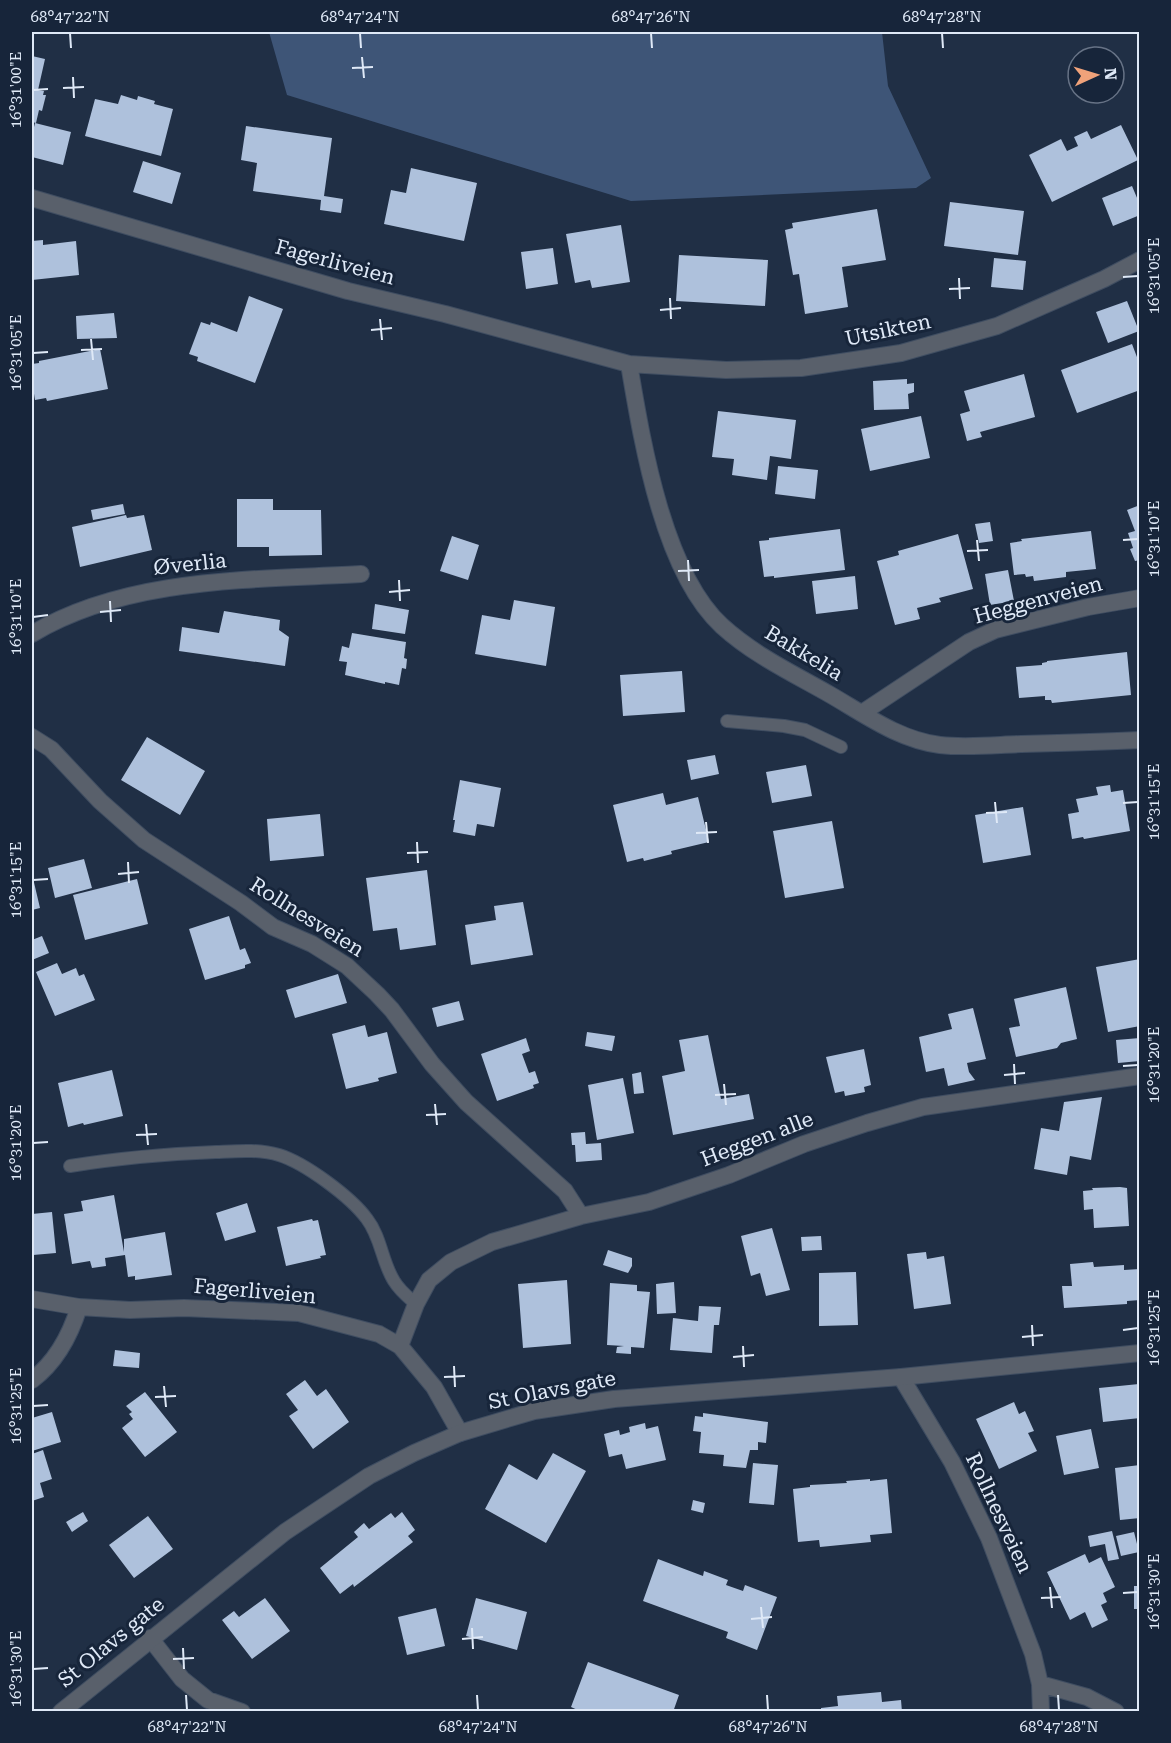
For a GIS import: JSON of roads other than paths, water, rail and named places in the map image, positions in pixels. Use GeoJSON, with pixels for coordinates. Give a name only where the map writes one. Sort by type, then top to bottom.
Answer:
{"type":"FeatureCollection","features":[{"type":"Feature","properties":{"kind":"street","name":"Fagerliveien"},"geometry":{"type":"LineString","coordinates":[[32,198],[348,291],[446,314],[629,364]]}},
{"type":"Feature","properties":{"kind":"street","name":"Utsikten"},"geometry":{"type":"LineString","coordinates":[[629,364],[726,370],[801,368],[901,353],[997,326],[1104,279],[1140,260]]}},
{"type":"Feature","properties":{"kind":"street","name":"Bakkelia"},"geometry":{"type":"LineString","coordinates":[[629,364],[655,491],[677,558],[696,593],[721,625],[757,654],[904,736],[939,745],[1140,740]]}},
{"type":"Feature","properties":{"kind":"street","name":"Øverlia"},"geometry":{"type":"LineString","coordinates":[[32,634],[62,617],[99,603],[143,592],[205,584],[361,574]]}},
{"type":"Feature","properties":{"kind":"street","name":"Heggenveien"},"geometry":{"type":"LineString","coordinates":[[862,713],[969,642],[995,630],[1088,607],[1140,598]]}},
{"type":"Feature","properties":{"kind":"street","name":"Rollnesveien"},"geometry":{"type":"LineString","coordinates":[[32,737],[51,749],[100,801],[144,840],[241,903],[273,927],[312,945],[347,966],[392,1010],[432,1064],[465,1102],[565,1191],[581,1216]]}},
{"type":"Feature","properties":{"kind":"street","name":"Heggen alle"},"geometry":{"type":"LineString","coordinates":[[400,1346],[416,1304],[429,1280],[451,1262],[492,1242],[581,1216],[649,1202],[729,1175],[836,1133],[923,1107],[1140,1076]]}},
{"type":"Feature","properties":{"kind":"street","name":"Fagerliveien"},"geometry":{"type":"LineString","coordinates":[[32,1299],[79,1307],[130,1310],[184,1308],[299,1313],[379,1334],[400,1346],[434,1387],[460,1433]]}},
{"type":"Feature","properties":{"kind":"street"},"geometry":{"type":"LineString","coordinates":[[32,1380],[46,1368],[63,1346],[79,1307]]}},
{"type":"Feature","properties":{"kind":"street","name":"St Olavs gate"},"geometry":{"type":"LineString","coordinates":[[61,1712],[150,1638],[285,1532],[325,1504],[414,1453],[460,1433],[534,1411],[603,1401],[901,1377],[1140,1353]]}},
{"type":"Feature","properties":{"kind":"street","name":"Rollnesveien"},"geometry":{"type":"LineString","coordinates":[[901,1377],[952,1462],[989,1538],[1034,1654],[1040,1684],[1041,1712]]}},
{"type":"Feature","properties":{"kind":"street"},"geometry":{"type":"LineString","coordinates":[[150,1638],[182,1679],[209,1706],[242,1712]]}},
{"type":"Feature","properties":{"kind":"street"},"geometry":{"type":"LineString","coordinates":[[1040,1684],[1087,1697],[1116,1712]]}},
{"type":"Feature","properties":{"kind":"lane"},"geometry":{"type":"LineString","coordinates":[[727,721],[805,730],[841,747]]}},
{"type":"Feature","properties":{"kind":"lane"},"geometry":{"type":"LineString","coordinates":[[70,1166],[177,1153],[250,1151],[281,1155],[333,1186],[363,1214],[375,1233],[393,1279],[400,1290],[416,1304]]}}]}
